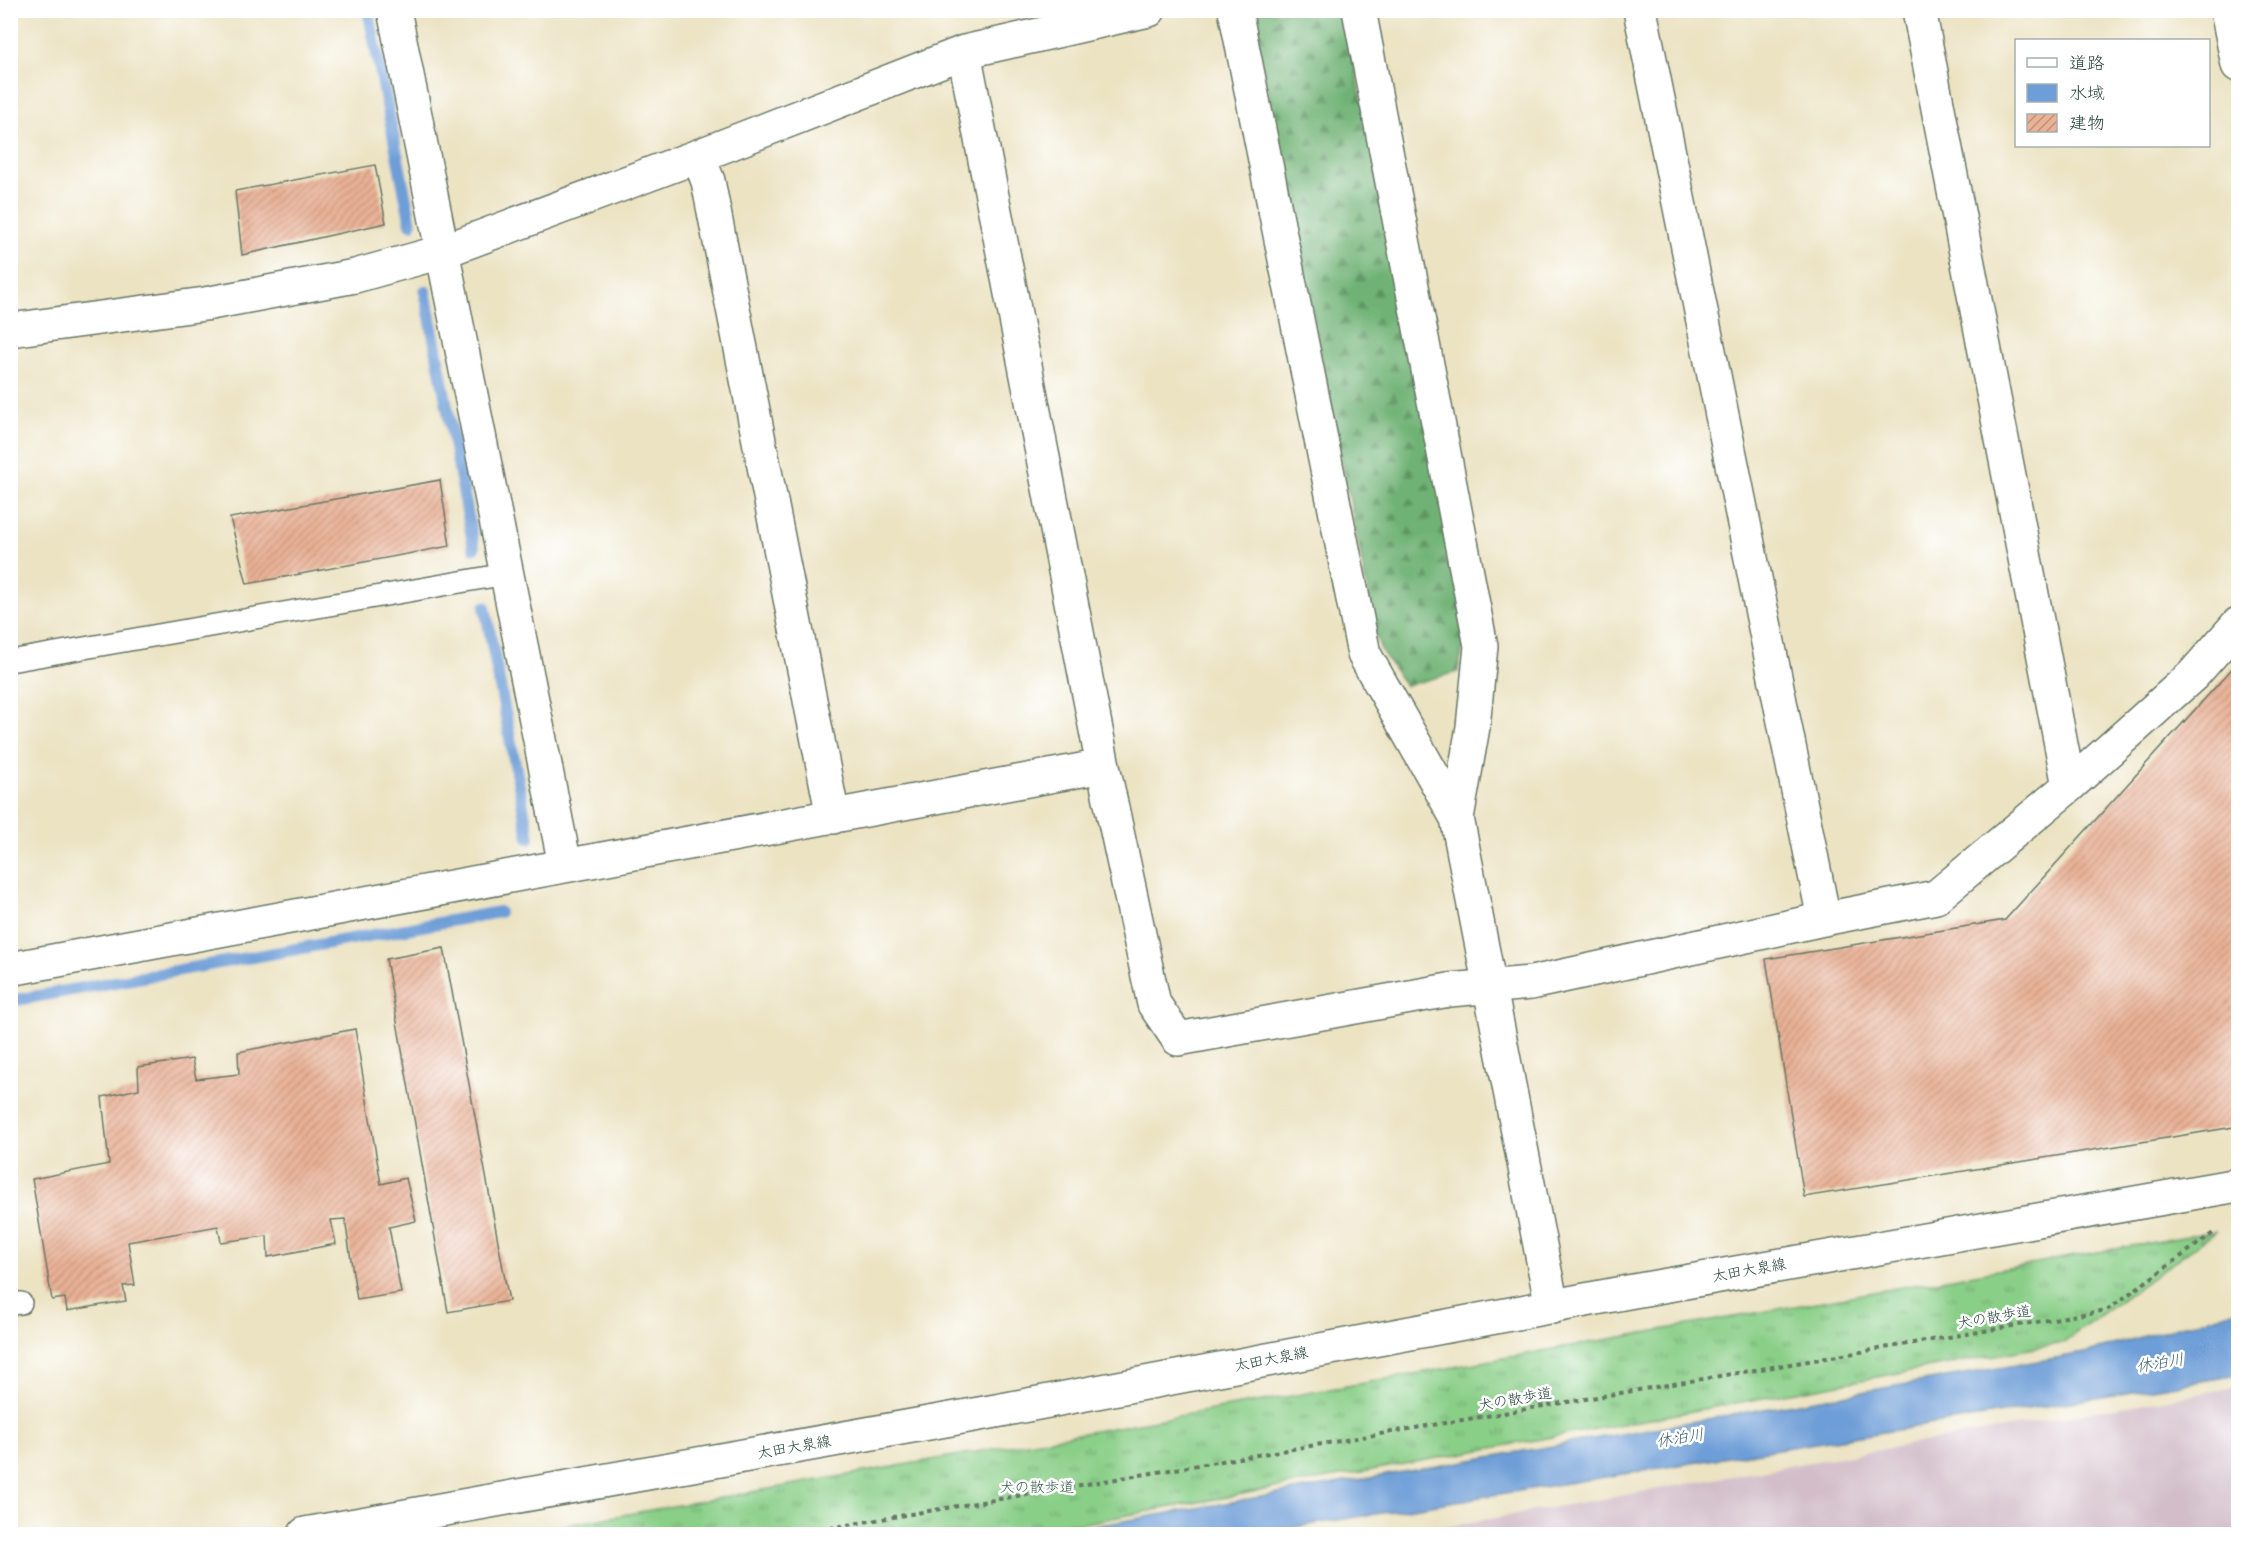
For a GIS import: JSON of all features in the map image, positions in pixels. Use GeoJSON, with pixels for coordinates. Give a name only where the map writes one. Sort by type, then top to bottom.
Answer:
{"type":"FeatureCollection","features":[{"type":"Feature","properties":{"kind":"street"},"geometry":{"type":"LineString","coordinates":[[394,10],[565,865]]}},
{"type":"Feature","properties":{"kind":"street"},"geometry":{"type":"LineString","coordinates":[[10,330],[205,304],[355,276],[441,252],[698,156],[964,52],[1149,10]]}},
{"type":"Feature","properties":{"kind":"street"},"geometry":{"type":"LineString","coordinates":[[1236,10],[1364,654],[1457,818],[1552,1307]]}},
{"type":"Feature","properties":{"kind":"street"},"geometry":{"type":"LineString","coordinates":[[1359,10],[1481,646],[1473,727],[1457,818]]}},
{"type":"Feature","properties":{"kind":"street"},"geometry":{"type":"LineString","coordinates":[[1640,10],[1824,919]]}},
{"type":"Feature","properties":{"kind":"street"},"geometry":{"type":"LineString","coordinates":[[1918,10],[2069,786]]}},
{"type":"Feature","properties":{"kind":"street"},"geometry":{"type":"LineString","coordinates":[[2227,10],[2238,65]]}},
{"type":"Feature","properties":{"kind":"street"},"geometry":{"type":"LineString","coordinates":[[964,52],[1103,766],[1154,1004],[1178,1039],[1449,990],[1531,983],[1936,897],[2069,786],[2193,675],[2238,624]]}},
{"type":"Feature","properties":{"kind":"street"},"geometry":{"type":"LineString","coordinates":[[698,156],[708,181],[833,818]]}},
{"type":"Feature","properties":{"kind":"street"},"geometry":{"type":"LineString","coordinates":[[10,969],[565,865],[833,818],[1103,766]]}},
{"type":"Feature","properties":{"kind":"street","name":"太田大泉線"},"geometry":{"type":"LineString","coordinates":[[305,1534],[996,1411],[1640,1290],[2238,1185]]}},
{"type":"Feature","properties":{"kind":"lane"},"geometry":{"type":"LineString","coordinates":[[10,661],[506,574]]}},
{"type":"Feature","properties":{"kind":"path","name":"犬の散歩道"},"geometry":{"type":"LineString","coordinates":[[794,1534],[2107,1310],[2216,1231]]}},
{"type":"Feature","properties":{"kind":"shaded area"},"geometry":{"type":"Polygon","coordinates":[[[2238,1387],[2238,1534],[1404,1534],[2104,1410],[2238,1387]]]}},
{"type":"Feature","properties":{"kind":"green space"},"geometry":{"type":"Polygon","coordinates":[[[1252,11],[1344,11],[1467,626],[1458,672],[1405,686],[1381,650],[1376,636],[1252,11]]]}},
{"type":"Feature","properties":{"kind":"green space","name":"犬の散歩道"},"geometry":{"type":"Polygon","coordinates":[[[2216,1231],[2062,1343],[1025,1534],[516,1534],[2216,1231]]]}},
{"type":"Feature","properties":{"kind":"water","name":"休泊川"},"geometry":{"type":"Polygon","coordinates":[[[2238,1310],[2238,1375],[1251,1534],[1049,1534],[2084,1353],[2238,1310]]]}},
{"type":"Feature","properties":{"kind":"building"},"geometry":{"type":"Polygon","coordinates":[[[375,165],[386,223],[242,255],[235,191],[375,165]]]}},
{"type":"Feature","properties":{"kind":"building"},"geometry":{"type":"Polygon","coordinates":[[[440,480],[450,546],[247,584],[230,518],[440,480]]]}},
{"type":"Feature","properties":{"kind":"building"},"geometry":{"type":"Polygon","coordinates":[[[2238,662],[2238,1123],[2234,1127],[1804,1197],[1766,959],[2005,920],[2238,662]]]}},
{"type":"Feature","properties":{"kind":"building"},"geometry":{"type":"Polygon","coordinates":[[[444,948],[509,1301],[448,1312],[386,959],[444,948]]]}},
{"type":"Feature","properties":{"kind":"building"},"geometry":{"type":"Polygon","coordinates":[[[355,1029],[381,1184],[406,1178],[416,1221],[389,1227],[401,1293],[357,1300],[345,1219],[331,1220],[336,1244],[268,1257],[267,1236],[221,1242],[218,1226],[128,1242],[135,1285],[123,1286],[126,1301],[67,1311],[65,1298],[52,1300],[32,1179],[109,1164],[102,1097],[139,1089],[138,1067],[192,1059],[196,1079],[239,1074],[238,1052],[355,1029]]]}},
{"type":"Feature","properties":{"kind":"waterway"},"geometry":{"type":"LineString","coordinates":[[368,10],[411,224]]}},
{"type":"Feature","properties":{"kind":"waterway"},"geometry":{"type":"LineString","coordinates":[[425,291],[474,548]]}},
{"type":"Feature","properties":{"kind":"waterway"},"geometry":{"type":"LineString","coordinates":[[485,607],[529,838]]}},
{"type":"Feature","properties":{"kind":"waterway"},"geometry":{"type":"LineString","coordinates":[[11,1001],[499,912]]}}]}
